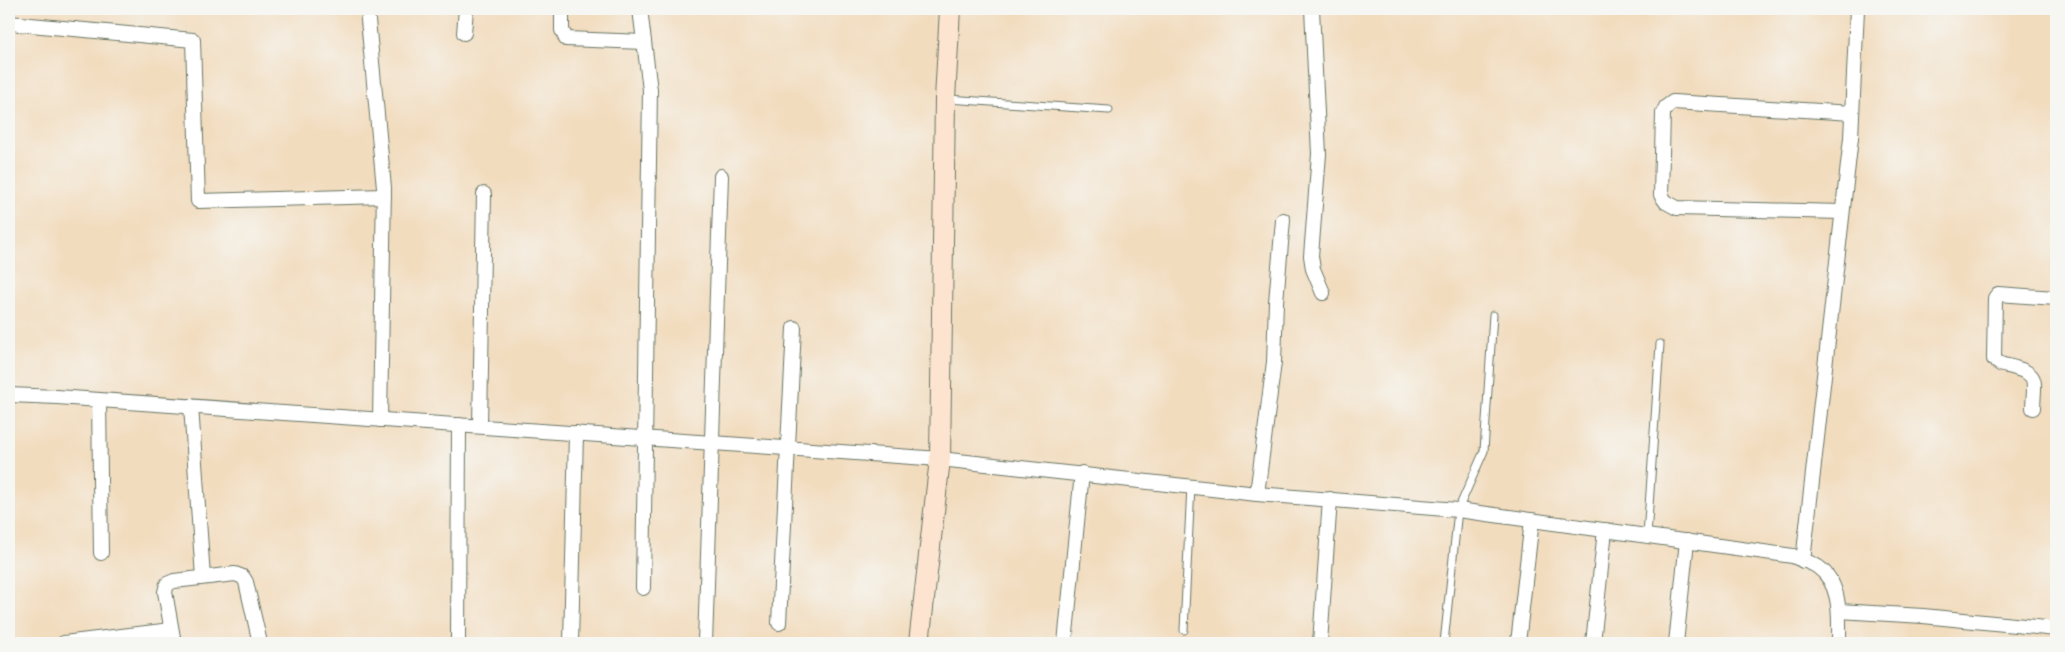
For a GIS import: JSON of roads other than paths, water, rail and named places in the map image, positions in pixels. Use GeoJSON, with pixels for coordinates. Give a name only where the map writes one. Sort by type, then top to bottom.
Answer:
{"type":"FeatureCollection","features":[{"type":"Feature","properties":{"kind":"main road"},"geometry":{"type":"LineString","coordinates":[[919,643],[940,459],[945,99],[950,9]]}},
{"type":"Feature","properties":{"kind":"street"},"geometry":{"type":"LineString","coordinates":[[464,33],[466,9]]}},
{"type":"Feature","properties":{"kind":"street"},"geometry":{"type":"LineString","coordinates":[[562,9],[562,30],[566,39],[644,42]]}},
{"type":"Feature","properties":{"kind":"street"},"geometry":{"type":"LineString","coordinates":[[640,9],[650,90],[643,588]]}},
{"type":"Feature","properties":{"kind":"street"},"geometry":{"type":"LineString","coordinates":[[1312,9],[1319,154],[1311,256],[1313,269],[1323,293]]}},
{"type":"Feature","properties":{"kind":"street"},"geometry":{"type":"LineString","coordinates":[[1803,561],[1852,113],[1856,9]]}},
{"type":"Feature","properties":{"kind":"street"},"geometry":{"type":"LineString","coordinates":[[368,20],[384,196],[380,420]]}},
{"type":"Feature","properties":{"kind":"street"},"geometry":{"type":"LineString","coordinates":[[9,23],[193,40],[198,201],[384,196]]}},
{"type":"Feature","properties":{"kind":"street"},"geometry":{"type":"LineString","coordinates":[[1842,212],[1677,208],[1666,202],[1661,194],[1663,113],[1666,107],[1673,102],[1852,113]]}},
{"type":"Feature","properties":{"kind":"street"},"geometry":{"type":"LineString","coordinates":[[705,643],[714,443],[722,176]]}},
{"type":"Feature","properties":{"kind":"street"},"geometry":{"type":"LineString","coordinates":[[480,426],[484,194]]}},
{"type":"Feature","properties":{"kind":"street"},"geometry":{"type":"LineString","coordinates":[[1257,494],[1274,362],[1276,302],[1283,220]]}},
{"type":"Feature","properties":{"kind":"street"},"geometry":{"type":"LineString","coordinates":[[2033,408],[2034,381],[2031,374],[2024,370],[1998,364],[1994,359],[1995,298],[1998,294],[2007,293],[2056,298]]}},
{"type":"Feature","properties":{"kind":"street"},"geometry":{"type":"LineString","coordinates":[[779,623],[794,328]]}},
{"type":"Feature","properties":{"kind":"street"},"geometry":{"type":"LineString","coordinates":[[9,396],[191,406],[940,459],[1082,473],[1257,494],[1458,510],[1792,556],[1818,567],[1833,582],[1839,611],[1839,643]]}},
{"type":"Feature","properties":{"kind":"street"},"geometry":{"type":"LineString","coordinates":[[99,400],[101,553]]}},
{"type":"Feature","properties":{"kind":"street"},"geometry":{"type":"LineString","coordinates":[[191,406],[203,577]]}},
{"type":"Feature","properties":{"kind":"street"},"geometry":{"type":"LineString","coordinates":[[458,643],[459,425]]}},
{"type":"Feature","properties":{"kind":"street"},"geometry":{"type":"LineString","coordinates":[[571,643],[576,433]]}},
{"type":"Feature","properties":{"kind":"street"},"geometry":{"type":"LineString","coordinates":[[1065,643],[1082,473]]}},
{"type":"Feature","properties":{"kind":"street"},"geometry":{"type":"LineString","coordinates":[[1320,643],[1330,499]]}},
{"type":"Feature","properties":{"kind":"street"},"geometry":{"type":"LineString","coordinates":[[1518,643],[1532,520]]}},
{"type":"Feature","properties":{"kind":"street"},"geometry":{"type":"LineString","coordinates":[[1593,643],[1605,530]]}},
{"type":"Feature","properties":{"kind":"street"},"geometry":{"type":"LineString","coordinates":[[1676,643],[1687,541]]}},
{"type":"Feature","properties":{"kind":"street"},"geometry":{"type":"LineString","coordinates":[[64,643],[172,636],[165,592],[167,584],[174,581],[236,574],[246,582],[260,643]]}},
{"type":"Feature","properties":{"kind":"street"},"geometry":{"type":"LineString","coordinates":[[1839,611],[1923,616],[2056,629]]}},
{"type":"Feature","properties":{"kind":"lane"},"geometry":{"type":"LineString","coordinates":[[945,99],[1109,110]]}},
{"type":"Feature","properties":{"kind":"lane"},"geometry":{"type":"LineString","coordinates":[[1444,643],[1458,510],[1484,451],[1493,315]]}},
{"type":"Feature","properties":{"kind":"lane"},"geometry":{"type":"LineString","coordinates":[[1647,536],[1660,344]]}},
{"type":"Feature","properties":{"kind":"lane"},"geometry":{"type":"LineString","coordinates":[[1184,630],[1191,486]]}}]}
